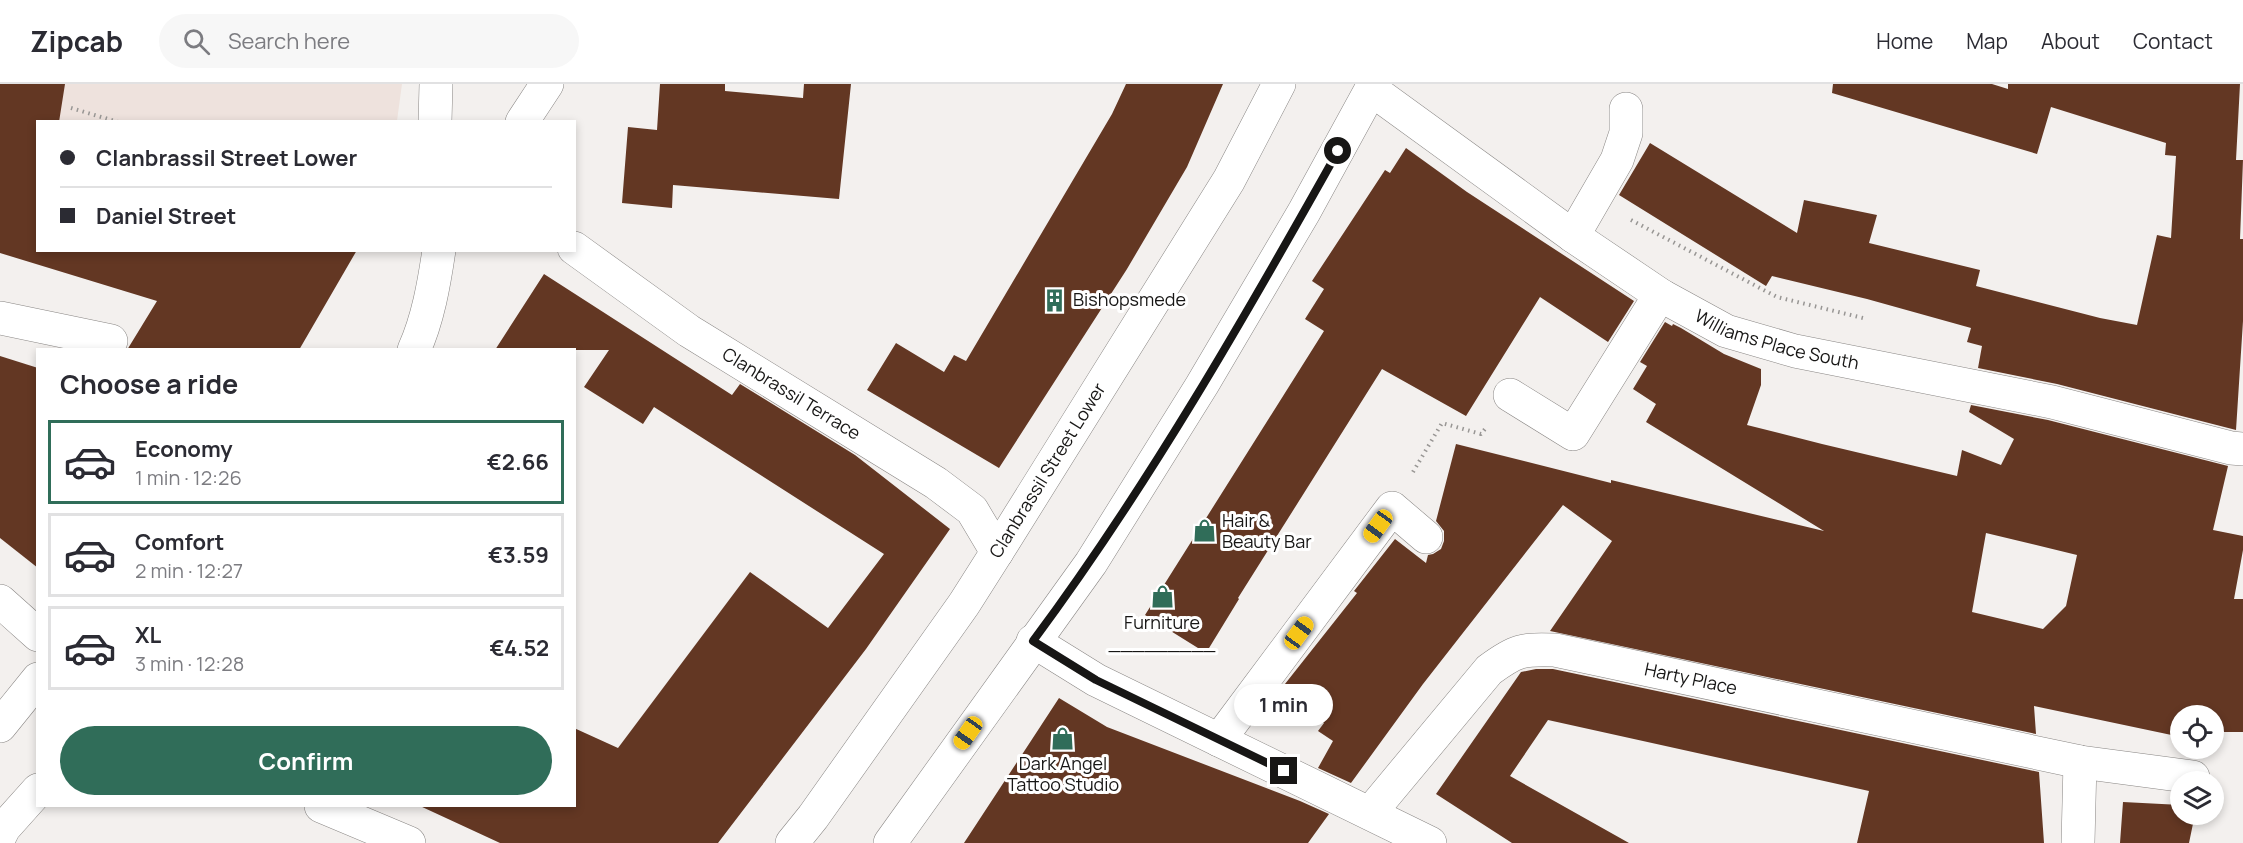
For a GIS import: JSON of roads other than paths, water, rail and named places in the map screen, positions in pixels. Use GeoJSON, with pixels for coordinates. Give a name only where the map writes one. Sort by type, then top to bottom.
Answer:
{"type":"FeatureCollection","features":[{"type":"Feature","properties":{"kind":"street"},"geometry":{"type":"LineString","coordinates":[[435,120],[436,84]]}},
{"type":"Feature","properties":{"kind":"street"},"geometry":{"type":"LineString","coordinates":[[523,120],[546,84]]}},
{"type":"Feature","properties":{"kind":"street","name":"Clanbrassil Street Lower"},"geometry":{"type":"LineString","coordinates":[[792,843],[813,818],[923,662],[997,552],[1229,180],[1279,84]]}},
{"type":"Feature","properties":{"kind":"street"},"geometry":{"type":"LineString","coordinates":[[890,843],[1091,563],[1202,386],[1304,212],[1373,87]]}},
{"type":"Feature","properties":{"kind":"street","name":"Williams Place South"},"geometry":{"type":"LineString","coordinates":[[1373,87],[1573,236],[1662,296],[1726,330],[1795,351],[2052,402],[2231,448],[2243,449]]}},
{"type":"Feature","properties":{"kind":"street"},"geometry":{"type":"LineString","coordinates":[[1573,236],[1617,160],[1626,133],[1626,109]]}},
{"type":"Feature","properties":{"kind":"street","name":"Clanbrassil Terrace"},"geometry":{"type":"LineString","coordinates":[[576,249],[689,331],[936,483],[972,510],[997,552]]}},
{"type":"Feature","properties":{"kind":"street"},"geometry":{"type":"LineString","coordinates":[[415,348],[433,287],[440,252]]}},
{"type":"Feature","properties":{"kind":"street"},"geometry":{"type":"LineString","coordinates":[[1510,395],[1573,434],[1653,306],[1662,296]]}},
{"type":"Feature","properties":{"kind":"street"},"geometry":{"type":"LineString","coordinates":[[0,318],[111,341]]}},
{"type":"Feature","properties":{"kind":"street"},"geometry":{"type":"LineString","coordinates":[[1219,740],[1392,508],[1426,537]]}},
{"type":"Feature","properties":{"kind":"street"},"geometry":{"type":"LineString","coordinates":[[0,601],[36,633]]}},
{"type":"Feature","properties":{"kind":"street"},"geometry":{"type":"LineString","coordinates":[[1033,641],[1096,680],[1430,843]]}},
{"type":"Feature","properties":{"kind":"street","name":"Harty Place"},"geometry":{"type":"LineString","coordinates":[[1370,813],[1489,670],[1509,655],[1527,649],[1555,650],[2080,762],[2170,774]]}},
{"type":"Feature","properties":{"kind":"street"},"geometry":{"type":"LineString","coordinates":[[0,726],[36,681]]}},
{"type":"Feature","properties":{"kind":"street"},"geometry":{"type":"LineString","coordinates":[[2078,843],[2080,762]]}},
{"type":"Feature","properties":{"kind":"street"},"geometry":{"type":"LineString","coordinates":[[0,836],[4,828],[36,792]]}},
{"type":"Feature","properties":{"kind":"street"},"geometry":{"type":"LineString","coordinates":[[323,807],[409,843]]}},
{"type":"Feature","properties":{"kind":"place","name":"Bishopsmede"},"geometry":{"type":"Point","coordinates":[1055,300]}},
{"type":"Feature","properties":{"kind":"place","name":"Hair & Beauty Bar"},"geometry":{"type":"Point","coordinates":[1204,531]}},
{"type":"Feature","properties":{"kind":"place","name":"Furniture _________"},"geometry":{"type":"Point","coordinates":[1162,597]}},
{"type":"Feature","properties":{"kind":"place","name":"Dark Angel Tattoo Studio"},"geometry":{"type":"Point","coordinates":[1063,738]}}]}
